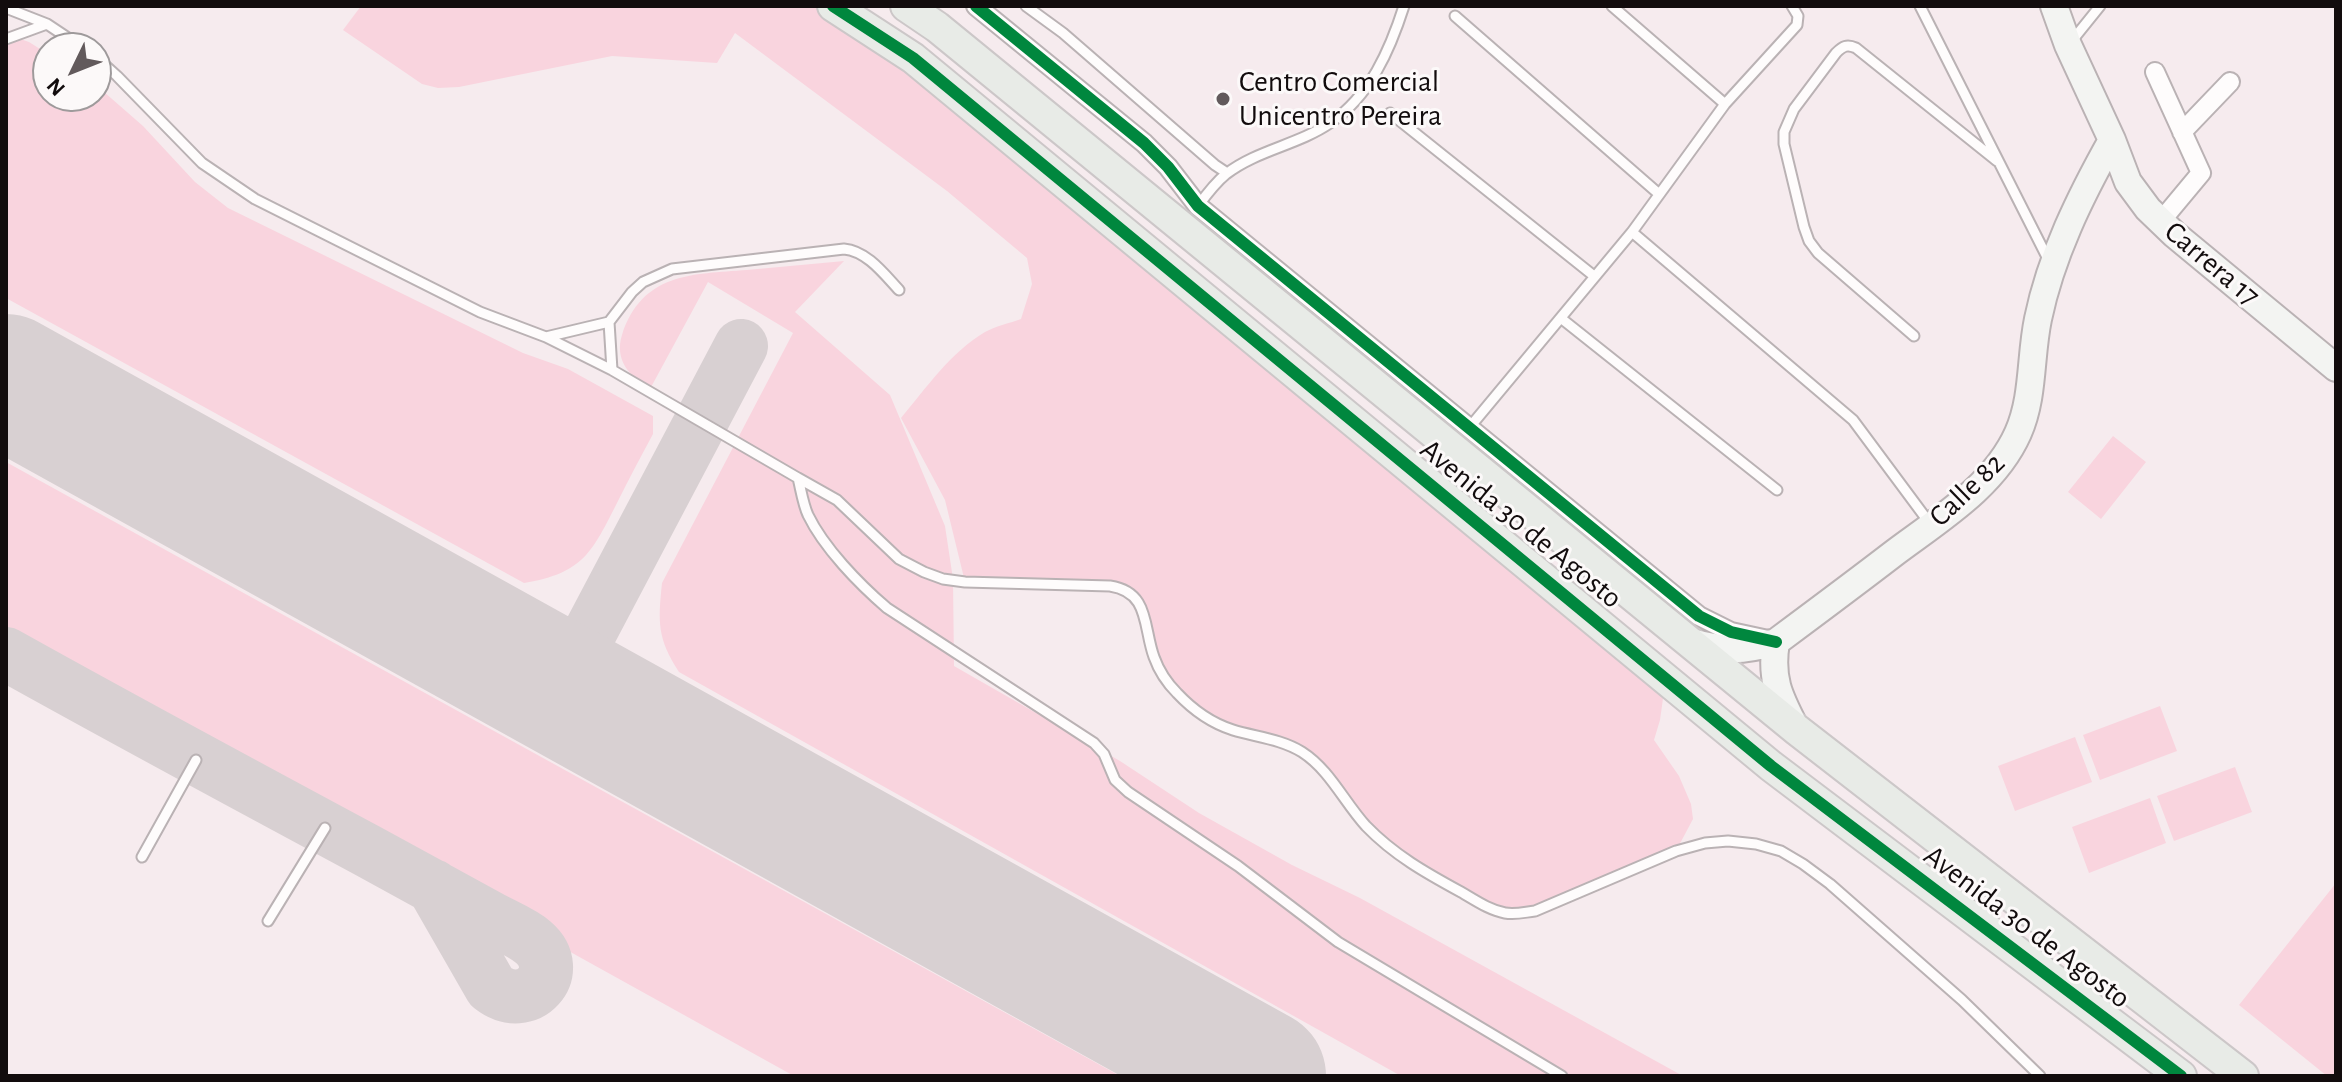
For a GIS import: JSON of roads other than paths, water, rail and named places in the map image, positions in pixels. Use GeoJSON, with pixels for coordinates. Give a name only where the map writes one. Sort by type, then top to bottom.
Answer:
{"type":"FeatureCollection","features":[{"type":"Feature","properties":{"kind":"main road","name":"Avenida 30 de Agosto"},"geometry":{"type":"LineString","coordinates":[[833,6],[913,58],[1771,766],[2181,1076]]}},
{"type":"Feature","properties":{"kind":"main road","name":"Avenida 30 de Agosto"},"geometry":{"type":"LineString","coordinates":[[906,6],[1191,217],[1797,730],[2243,1076]]}},
{"type":"Feature","properties":{"kind":"street"},"geometry":{"type":"LineString","coordinates":[[976,6],[1144,143],[1168,167],[1191,217],[1469,428],[1699,616],[1731,632],[1776,642],[1772,663],[1774,678],[1780,699],[1797,730]]}},
{"type":"Feature","properties":{"kind":"street","name":"Carrera 17"},"geometry":{"type":"LineString","coordinates":[[2054,6],[2128,182],[2161,221],[2336,368]]}},
{"type":"Feature","properties":{"kind":"street"},"geometry":{"type":"LineString","coordinates":[[2155,72],[2201,173],[2161,221]]}},
{"type":"Feature","properties":{"kind":"street"},"geometry":{"type":"LineString","coordinates":[[2182,132],[2230,82]]}},
{"type":"Feature","properties":{"kind":"street","name":"Calle 82"},"geometry":{"type":"LineString","coordinates":[[1690,642],[1724,650],[1754,648],[1776,642],[1932,525],[1999,465],[2018,433],[2029,397],[2037,324],[2052,268],[2083,195],[2112,140]]}},
{"type":"Feature","properties":{"kind":"lane"},"geometry":{"type":"LineString","coordinates":[[1026,6],[1063,33],[1227,173]]}},
{"type":"Feature","properties":{"kind":"lane"},"geometry":{"type":"LineString","coordinates":[[1191,217],[1213,186],[1227,173],[1249,160],[1311,134],[1348,109],[1380,66],[1404,6]]}},
{"type":"Feature","properties":{"kind":"lane"},"geometry":{"type":"LineString","coordinates":[[1612,6],[1725,104]]}},
{"type":"Feature","properties":{"kind":"lane"},"geometry":{"type":"LineString","coordinates":[[1469,428],[1632,232],[1725,104],[1797,25],[1798,16],[1792,6]]}},
{"type":"Feature","properties":{"kind":"lane"},"geometry":{"type":"LineString","coordinates":[[1920,6],[2052,268]]}},
{"type":"Feature","properties":{"kind":"lane"},"geometry":{"type":"LineString","coordinates":[[2068,45],[2100,6]]}},
{"type":"Feature","properties":{"kind":"lane"},"geometry":{"type":"LineString","coordinates":[[6,8],[59,32]]}},
{"type":"Feature","properties":{"kind":"lane"},"geometry":{"type":"LineString","coordinates":[[1455,16],[1659,194]]}},
{"type":"Feature","properties":{"kind":"lane"},"geometry":{"type":"LineString","coordinates":[[6,39],[47,24]]}},
{"type":"Feature","properties":{"kind":"lane"},"geometry":{"type":"LineString","coordinates":[[1914,336],[1824,259],[1809,241],[1784,144],[1787,122],[1836,53],[1850,45],[1997,161]]}},
{"type":"Feature","properties":{"kind":"lane"},"geometry":{"type":"LineString","coordinates":[[112,71],[182,145],[228,183],[480,312],[546,337],[612,370],[837,500],[899,559],[924,572],[965,582],[1110,586],[1131,594],[1143,610],[1159,669],[1177,693],[1196,710],[1231,729],[1286,743],[1304,753],[1319,766],[1365,825],[1387,846],[1410,864],[1491,909],[1517,914],[1535,911],[1676,851],[1705,843],[1728,841],[1781,851],[1842,895],[1962,1000],[2040,1076]]}},
{"type":"Feature","properties":{"kind":"lane"},"geometry":{"type":"LineString","coordinates":[[1390,113],[1594,276]]}},
{"type":"Feature","properties":{"kind":"lane"},"geometry":{"type":"LineString","coordinates":[[1632,232],[1853,420],[1932,525]]}},
{"type":"Feature","properties":{"kind":"lane"},"geometry":{"type":"LineString","coordinates":[[546,337],[609,322],[643,282],[672,269],[844,249],[865,257],[899,290]]}},
{"type":"Feature","properties":{"kind":"lane"},"geometry":{"type":"LineString","coordinates":[[1562,319],[1777,490]]}},
{"type":"Feature","properties":{"kind":"lane"},"geometry":{"type":"LineString","coordinates":[[609,322],[612,370]]}},
{"type":"Feature","properties":{"kind":"lane"},"geometry":{"type":"LineString","coordinates":[[798,478],[808,515],[833,552],[864,588],[887,608],[1094,743],[1104,754],[1115,780],[1128,792],[1238,866],[1338,942],[1562,1076]]}},
{"type":"Feature","properties":{"kind":"lane"},"geometry":{"type":"LineString","coordinates":[[142,857],[196,760]]}},
{"type":"Feature","properties":{"kind":"lane"},"geometry":{"type":"LineString","coordinates":[[268,921],[325,828]]}},
{"type":"Feature","properties":{"kind":"place","name":"Centro Comercial Unicentro Pereira"},"geometry":{"type":"Point","coordinates":[1223,99]}}]}
